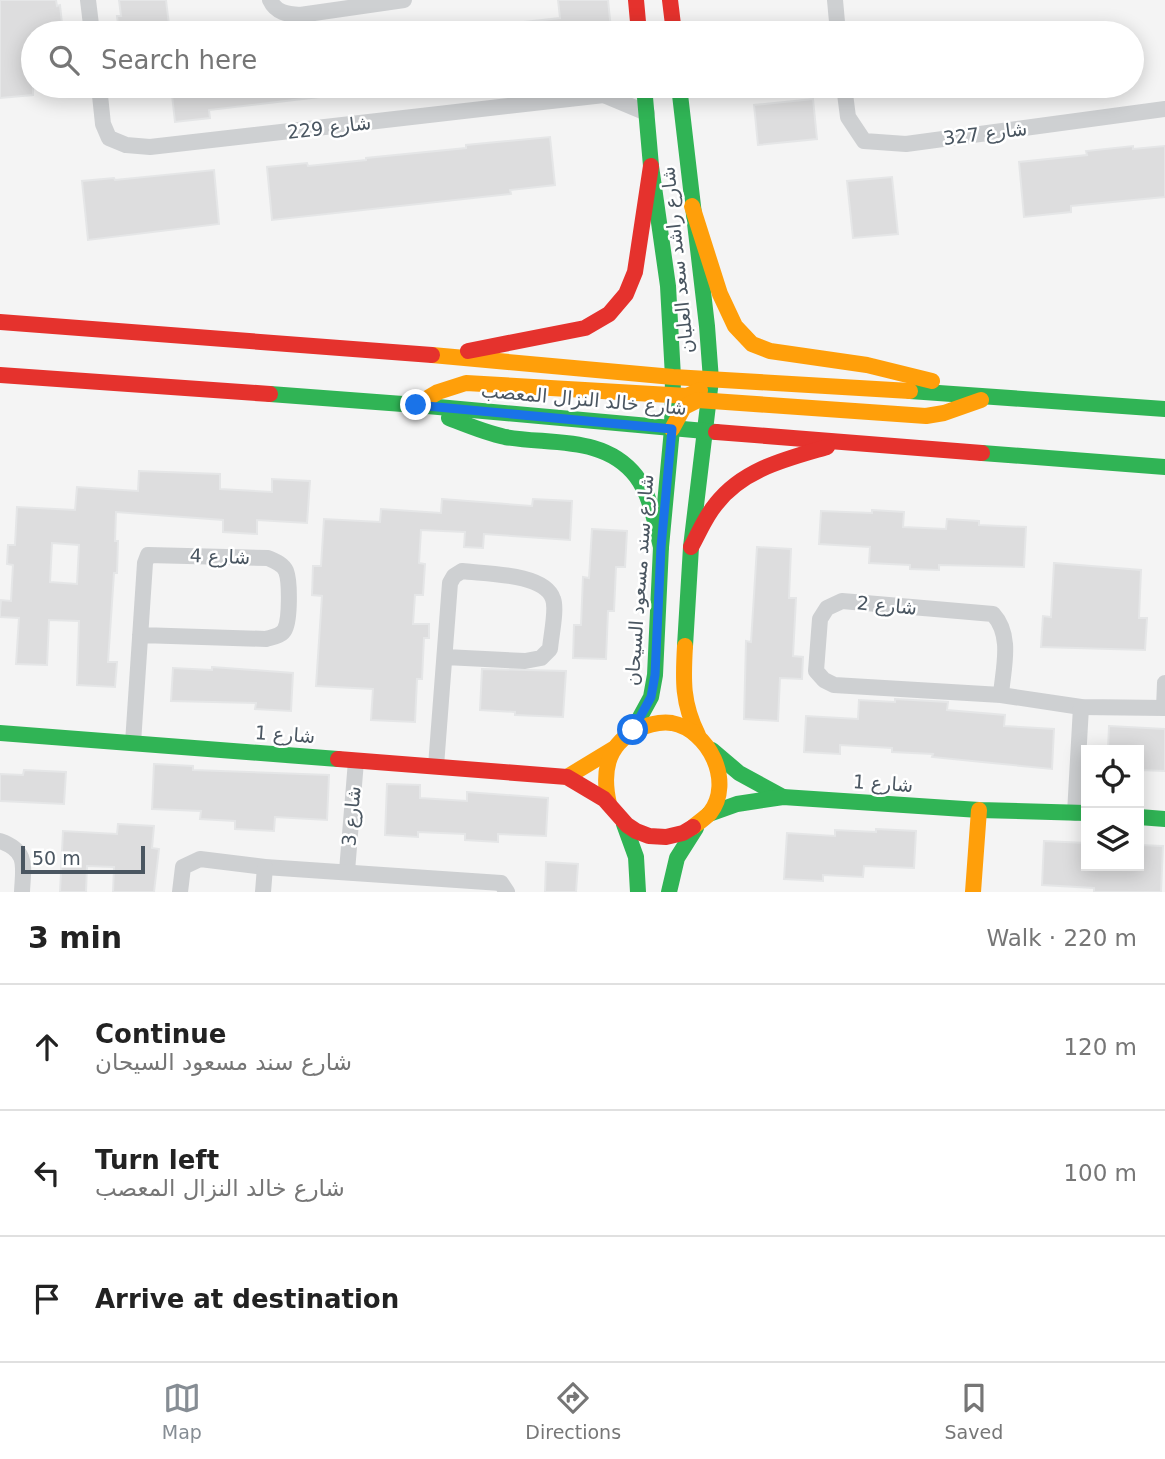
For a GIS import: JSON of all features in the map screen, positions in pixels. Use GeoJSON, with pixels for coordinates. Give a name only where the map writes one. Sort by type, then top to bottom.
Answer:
{"type":"FeatureCollection","features":[{"type":"Feature","properties":{"kind":"main road"},"geometry":{"type":"LineString","coordinates":[[636,0],[638,21]]}},
{"type":"Feature","properties":{"kind":"main road"},"geometry":{"type":"LineString","coordinates":[[670,0],[673,21]]}},
{"type":"Feature","properties":{"kind":"main road","name":"شارع راشد سعد العلبان"},"geometry":{"type":"LineString","coordinates":[[646,98],[668,286],[673,377],[672,429]]}},
{"type":"Feature","properties":{"kind":"main road","name":"شارع راشد سعد العلبان"},"geometry":{"type":"LineString","coordinates":[[680,98],[707,326],[710,380],[706,431]]}},
{"type":"Feature","properties":{"kind":"main road"},"geometry":{"type":"LineString","coordinates":[[448,356],[585,328],[609,314],[625,294],[635,272],[652,166]]}},
{"type":"Feature","properties":{"kind":"main road"},"geometry":{"type":"LineString","coordinates":[[692,206],[720,294],[734,326],[752,344],[770,351],[867,365],[993,396]]}},
{"type":"Feature","properties":{"kind":"main road","name":"شارع خالد النزال المعصب"},"geometry":{"type":"LineString","coordinates":[[0,322],[448,356],[710,380],[993,396],[1165,410]]}},
{"type":"Feature","properties":{"kind":"main road","name":"شارع خالد النزال المعصب"},"geometry":{"type":"LineString","coordinates":[[0,375],[416,405],[672,429],[1165,467]]}},
{"type":"Feature","properties":{"kind":"main road"},"geometry":{"type":"LineString","coordinates":[[416,405],[438,392],[466,383],[687,396],[700,390],[710,380]]}},
{"type":"Feature","properties":{"kind":"main road"},"geometry":{"type":"LineString","coordinates":[[672,429],[681,408],[688,401],[926,416],[944,414],[993,396]]}},
{"type":"Feature","properties":{"kind":"main road"},"geometry":{"type":"LineString","coordinates":[[416,405],[506,437],[569,442],[608,453],[635,475],[650,502],[661,547]]}},
{"type":"Feature","properties":{"kind":"main road","name":"شارع سند مسعود السيحان"},"geometry":{"type":"LineString","coordinates":[[633,730],[651,697],[655,675],[661,547],[672,429]]}},
{"type":"Feature","properties":{"kind":"main road"},"geometry":{"type":"LineString","coordinates":[[668,892],[676,855],[709,814],[717,798],[720,781],[718,764],[688,715],[683,685],[691,547],[706,431]]}},
{"type":"Feature","properties":{"kind":"main road"},"geometry":{"type":"LineString","coordinates":[[691,547],[714,505],[750,473],[784,459],[843,442]]}},
{"type":"Feature","properties":{"kind":"main road"},"geometry":{"type":"LineString","coordinates":[[567,777],[613,750],[633,730],[649,724],[667,722],[683,726],[698,735]]}},
{"type":"Feature","properties":{"kind":"main road","name":"شارع 1"},"geometry":{"type":"LineString","coordinates":[[0,733],[567,777],[609,804]]}},
{"type":"Feature","properties":{"kind":"main road","name":"شارع 1"},"geometry":{"type":"LineString","coordinates":[[710,748],[739,773],[783,797]]}},
{"type":"Feature","properties":{"kind":"main road"},"geometry":{"type":"LineString","coordinates":[[613,750],[605,767],[604,786],[609,804],[624,824],[636,850],[640,874],[638,892]]}},
{"type":"Feature","properties":{"kind":"main road","name":"شارع 1"},"geometry":{"type":"LineString","coordinates":[[709,814],[737,804],[783,797],[979,810],[1081,813]]}},
{"type":"Feature","properties":{"kind":"main road"},"geometry":{"type":"LineString","coordinates":[[972,892],[979,810]]}},
{"type":"Feature","properties":{"kind":"main road"},"geometry":{"type":"LineString","coordinates":[[1144,817],[1165,819]]}},
{"type":"Feature","properties":{"kind":"main road"},"geometry":{"type":"LineString","coordinates":[[624,824],[640,834],[660,838],[680,835],[697,826]]}},
{"type":"Feature","properties":{"kind":"street"},"geometry":{"type":"LineString","coordinates":[[88,0],[91,21]]}},
{"type":"Feature","properties":{"kind":"street"},"geometry":{"type":"LineString","coordinates":[[270,0],[272,5],[285,14],[300,15],[404,0]]}},
{"type":"Feature","properties":{"kind":"street"},"geometry":{"type":"LineString","coordinates":[[835,0],[837,21]]}},
{"type":"Feature","properties":{"kind":"street","name":"شارع 229"},"geometry":{"type":"LineString","coordinates":[[100,98],[103,124],[110,138],[126,145],[150,147],[578,98]]}},
{"type":"Feature","properties":{"kind":"street","name":"شارع 229"},"geometry":{"type":"LineString","coordinates":[[611,98],[648,113]]}},
{"type":"Feature","properties":{"kind":"street","name":"شارع 327"},"geometry":{"type":"LineString","coordinates":[[846,98],[848,117],[864,141],[906,144],[1165,110]]}},
{"type":"Feature","properties":{"kind":"street","name":"شارع 4"},"geometry":{"type":"LineString","coordinates":[[133,743],[140,635],[145,563],[148,555],[268,558],[286,570],[289,596],[285,629],[279,636],[266,639],[140,635]]}},
{"type":"Feature","properties":{"kind":"street"},"geometry":{"type":"LineString","coordinates":[[436,766],[450,583],[454,576],[462,571],[534,580],[547,588],[554,600],[550,649],[541,658],[525,661],[445,657]]}},
{"type":"Feature","properties":{"kind":"street","name":"شارع 2"},"geometry":{"type":"LineString","coordinates":[[1001,695],[1006,638],[1000,622],[993,614],[842,601],[827,608],[820,620],[816,671],[824,680],[834,685],[1001,695],[1081,707],[1164,708],[1165,683]]}},
{"type":"Feature","properties":{"kind":"street"},"geometry":{"type":"LineString","coordinates":[[1081,707],[1081,808]]}},
{"type":"Feature","properties":{"kind":"street","name":"شارع 3"},"geometry":{"type":"LineString","coordinates":[[346,872],[356,761]]}},
{"type":"Feature","properties":{"kind":"street"},"geometry":{"type":"LineString","coordinates":[[0,841],[16,849],[24,860],[22,892]]}},
{"type":"Feature","properties":{"kind":"street","name":"شارع 3"},"geometry":{"type":"LineString","coordinates":[[180,892],[183,867],[200,859],[265,867],[346,872],[429,886],[500,883],[507,892]]}},
{"type":"Feature","properties":{"kind":"street"},"geometry":{"type":"LineString","coordinates":[[264,892],[265,867]]}},
{"type":"Feature","properties":{"kind":"building"},"geometry":{"type":"Polygon","coordinates":[[[0,0],[56,0],[57,6],[60,5],[62,21],[21,21],[21,96],[0,98],[0,0]]]}},
{"type":"Feature","properties":{"kind":"building"},"geometry":{"type":"Polygon","coordinates":[[[119,0],[166,0],[169,21],[118,21],[117,16],[121,16],[119,0]]]}},
{"type":"Feature","properties":{"kind":"building"},"geometry":{"type":"Polygon","coordinates":[[[558,0],[608,0],[610,21],[532,21],[560,18],[558,0]]]}},
{"type":"Feature","properties":{"kind":"building"},"geometry":{"type":"Polygon","coordinates":[[[172,98],[311,98],[209,110],[210,118],[175,122],[172,98]]]}},
{"type":"Feature","properties":{"kind":"building"},"geometry":{"type":"Polygon","coordinates":[[[813,99],[817,139],[758,145],[754,105],[813,99]]]}},
{"type":"Feature","properties":{"kind":"building"},"geometry":{"type":"Polygon","coordinates":[[[550,137],[555,185],[510,190],[511,194],[272,220],[267,167],[366,160],[466,148],[466,145],[550,137]]]}},
{"type":"Feature","properties":{"kind":"building"},"geometry":{"type":"Polygon","coordinates":[[[1133,146],[1133,149],[1165,146],[1165,197],[1071,206],[1071,212],[1024,217],[1019,162],[1087,155],[1086,151],[1133,146]]]}},
{"type":"Feature","properties":{"kind":"building"},"geometry":{"type":"Polygon","coordinates":[[[214,170],[219,224],[88,240],[82,181],[214,170]]]}},
{"type":"Feature","properties":{"kind":"building"},"geometry":{"type":"Polygon","coordinates":[[[892,177],[898,234],[853,238],[847,181],[892,177]]]}},
{"type":"Feature","properties":{"kind":"building"},"geometry":{"type":"Polygon","coordinates":[[[139,471],[220,474],[220,489],[272,492],[272,479],[310,481],[307,523],[257,520],[257,534],[223,532],[223,520],[116,512],[117,573],[114,573],[108,662],[117,662],[115,687],[77,685],[79,621],[49,620],[47,665],[16,664],[19,618],[0,617],[0,612],[1,600],[11,601],[13,565],[7,564],[8,545],[15,545],[17,507],[75,510],[77,487],[138,491],[139,471]],[[52,543],[50,582],[77,584],[79,545],[52,543]]]}},
{"type":"Feature","properties":{"kind":"building"},"geometry":{"type":"Polygon","coordinates":[[[442,499],[532,506],[533,499],[572,501],[570,540],[484,534],[483,548],[464,547],[465,532],[421,530],[419,563],[425,564],[423,595],[415,595],[413,624],[429,624],[429,638],[424,638],[422,679],[417,679],[415,722],[371,720],[373,689],[316,686],[322,596],[312,595],[313,566],[321,566],[324,519],[380,522],[381,509],[441,513],[442,499]]]}},
{"type":"Feature","properties":{"kind":"building"},"geometry":{"type":"Polygon","coordinates":[[[872,510],[904,512],[903,527],[946,529],[947,519],[979,521],[979,525],[1026,527],[1024,567],[939,565],[939,570],[910,569],[910,565],[869,563],[870,547],[819,544],[821,511],[872,513],[872,510]]]}},
{"type":"Feature","properties":{"kind":"building"},"geometry":{"type":"Polygon","coordinates":[[[592,529],[627,531],[625,567],[616,567],[614,611],[608,611],[606,659],[573,658],[574,625],[581,625],[583,577],[589,578],[592,529]]]}},
{"type":"Feature","properties":{"kind":"building"},"geometry":{"type":"Polygon","coordinates":[[[757,547],[791,549],[789,598],[796,598],[793,656],[803,657],[802,679],[780,678],[778,721],[744,719],[746,641],[751,642],[757,547]]]}},
{"type":"Feature","properties":{"kind":"building"},"geometry":{"type":"Polygon","coordinates":[[[1054,563],[1141,570],[1139,618],[1147,618],[1145,650],[1041,647],[1043,616],[1051,617],[1054,563]]]}},
{"type":"Feature","properties":{"kind":"building"},"geometry":{"type":"Polygon","coordinates":[[[212,667],[293,673],[291,711],[255,709],[256,703],[171,701],[173,668],[212,670],[212,667]]]}},
{"type":"Feature","properties":{"kind":"building"},"geometry":{"type":"Polygon","coordinates":[[[482,669],[566,671],[563,717],[480,710],[482,669]]]}},
{"type":"Feature","properties":{"kind":"building"},"geometry":{"type":"Polygon","coordinates":[[[895,699],[948,702],[947,710],[1005,715],[1004,726],[1054,729],[1052,769],[932,757],[933,754],[892,752],[892,748],[840,745],[840,754],[804,752],[806,716],[858,719],[859,700],[895,702],[895,699]]]}},
{"type":"Feature","properties":{"kind":"building"},"geometry":{"type":"Polygon","coordinates":[[[1109,726],[1165,729],[1165,771],[1144,770],[1144,745],[1108,745],[1109,726]]]}},
{"type":"Feature","properties":{"kind":"building"},"geometry":{"type":"Polygon","coordinates":[[[154,764],[193,766],[193,770],[329,775],[327,820],[275,817],[274,831],[235,829],[235,821],[200,819],[201,811],[152,809],[154,764]]]}},
{"type":"Feature","properties":{"kind":"building"},"geometry":{"type":"Polygon","coordinates":[[[24,770],[66,772],[64,804],[0,801],[0,774],[23,775],[24,770]]]}},
{"type":"Feature","properties":{"kind":"building"},"geometry":{"type":"Polygon","coordinates":[[[387,784],[420,785],[420,798],[467,801],[467,792],[548,798],[546,836],[498,834],[498,842],[465,840],[465,834],[418,832],[418,837],[385,835],[387,784]]]}},
{"type":"Feature","properties":{"kind":"building"},"geometry":{"type":"Polygon","coordinates":[[[118,824],[154,826],[152,848],[159,849],[154,892],[113,892],[114,867],[87,866],[86,892],[60,892],[63,831],[117,834],[118,824]]]}},
{"type":"Feature","properties":{"kind":"building"},"geometry":{"type":"Polygon","coordinates":[[[876,829],[916,831],[914,868],[864,866],[863,877],[823,875],[823,881],[784,879],[787,833],[835,836],[835,830],[876,832],[876,829]]]}},
{"type":"Feature","properties":{"kind":"building"},"geometry":{"type":"Polygon","coordinates":[[[1044,841],[1081,843],[1081,871],[1144,871],[1144,845],[1163,846],[1161,892],[1094,892],[1094,888],[1042,885],[1044,841]]]}},
{"type":"Feature","properties":{"kind":"building"},"geometry":{"type":"Polygon","coordinates":[[[546,862],[578,864],[576,892],[545,892],[546,862]]]}},
{"type":"Feature","properties":{"kind":"traffic: fast"},"geometry":{"type":"LineString","coordinates":[[633,730],[651,697],[655,675],[661,547],[672,429],[673,377],[668,286],[651,166],[645,98]]}},
{"type":"Feature","properties":{"kind":"traffic: fast"},"geometry":{"type":"LineString","coordinates":[[680,98],[711,380],[691,547],[685,646]]}},
{"type":"Feature","properties":{"kind":"traffic: fast"},"geometry":{"type":"LineString","coordinates":[[910,391],[1165,409]]}},
{"type":"Feature","properties":{"kind":"traffic: fast"},"geometry":{"type":"LineString","coordinates":[[270,394],[716,432]]}},
{"type":"Feature","properties":{"kind":"traffic: fast"},"geometry":{"type":"LineString","coordinates":[[449,418],[505,437],[592,448],[623,463],[636,476],[645,492],[661,547]]}},
{"type":"Feature","properties":{"kind":"traffic: fast"},"geometry":{"type":"LineString","coordinates":[[982,453],[1165,467]]}},
{"type":"Feature","properties":{"kind":"traffic: fast"},"geometry":{"type":"LineString","coordinates":[[0,733],[338,759]]}},
{"type":"Feature","properties":{"kind":"traffic: fast"},"geometry":{"type":"LineString","coordinates":[[712,750],[739,773],[783,797]]}},
{"type":"Feature","properties":{"kind":"traffic: fast"},"geometry":{"type":"LineString","coordinates":[[709,814],[737,804],[783,797],[979,810],[1081,813]]}},
{"type":"Feature","properties":{"kind":"traffic: fast"},"geometry":{"type":"LineString","coordinates":[[1144,817],[1165,819]]}},
{"type":"Feature","properties":{"kind":"traffic: fast"},"geometry":{"type":"LineString","coordinates":[[624,824],[636,857],[638,892]]}},
{"type":"Feature","properties":{"kind":"traffic: fast"},"geometry":{"type":"LineString","coordinates":[[669,892],[677,858],[696,828]]}},
{"type":"Feature","properties":{"kind":"traffic: slow"},"geometry":{"type":"LineString","coordinates":[[692,206],[720,294],[735,326],[752,344],[770,351],[867,365],[932,381]]}},
{"type":"Feature","properties":{"kind":"traffic: slow"},"geometry":{"type":"LineString","coordinates":[[432,355],[673,377],[910,391]]}},
{"type":"Feature","properties":{"kind":"traffic: slow"},"geometry":{"type":"LineString","coordinates":[[416,405],[438,392],[466,383],[687,396],[700,390]]}},
{"type":"Feature","properties":{"kind":"traffic: slow"},"geometry":{"type":"LineString","coordinates":[[672,429],[684,407],[698,400],[926,416],[944,413],[981,400]]}},
{"type":"Feature","properties":{"kind":"traffic: slow"},"geometry":{"type":"LineString","coordinates":[[685,646],[685,691],[689,712],[698,735]]}},
{"type":"Feature","properties":{"kind":"traffic: slow"},"geometry":{"type":"LineString","coordinates":[[609,804],[607,771],[612,752],[618,744],[636,730],[658,723],[672,723],[685,728],[707,746],[718,773],[717,801],[710,813],[693,827]]}},
{"type":"Feature","properties":{"kind":"traffic: slow"},"geometry":{"type":"LineString","coordinates":[[567,777],[613,749]]}},
{"type":"Feature","properties":{"kind":"traffic: slow"},"geometry":{"type":"LineString","coordinates":[[973,892],[979,810]]}},
{"type":"Feature","properties":{"kind":"traffic: jam"},"geometry":{"type":"LineString","coordinates":[[636,0],[638,21]]}},
{"type":"Feature","properties":{"kind":"traffic: jam"},"geometry":{"type":"LineString","coordinates":[[670,0],[673,21]]}},
{"type":"Feature","properties":{"kind":"traffic: jam"},"geometry":{"type":"LineString","coordinates":[[468,351],[585,328],[609,314],[626,294],[635,272],[651,166]]}},
{"type":"Feature","properties":{"kind":"traffic: jam"},"geometry":{"type":"LineString","coordinates":[[0,322],[432,355]]}},
{"type":"Feature","properties":{"kind":"traffic: jam"},"geometry":{"type":"LineString","coordinates":[[0,375],[270,394]]}},
{"type":"Feature","properties":{"kind":"traffic: jam"},"geometry":{"type":"LineString","coordinates":[[716,432],[982,453]]}},
{"type":"Feature","properties":{"kind":"traffic: jam"},"geometry":{"type":"LineString","coordinates":[[691,547],[712,509],[739,482],[766,467],[827,447]]}},
{"type":"Feature","properties":{"kind":"traffic: jam"},"geometry":{"type":"LineString","coordinates":[[338,759],[567,777],[604,799],[627,825],[636,831],[649,836],[666,837],[683,833],[693,827]]}},
{"type":"Feature","properties":{"kind":"route"},"geometry":{"type":"LineString","coordinates":[[416,405],[672,429],[661,547],[655,675],[651,697],[633,730]]}}]}
